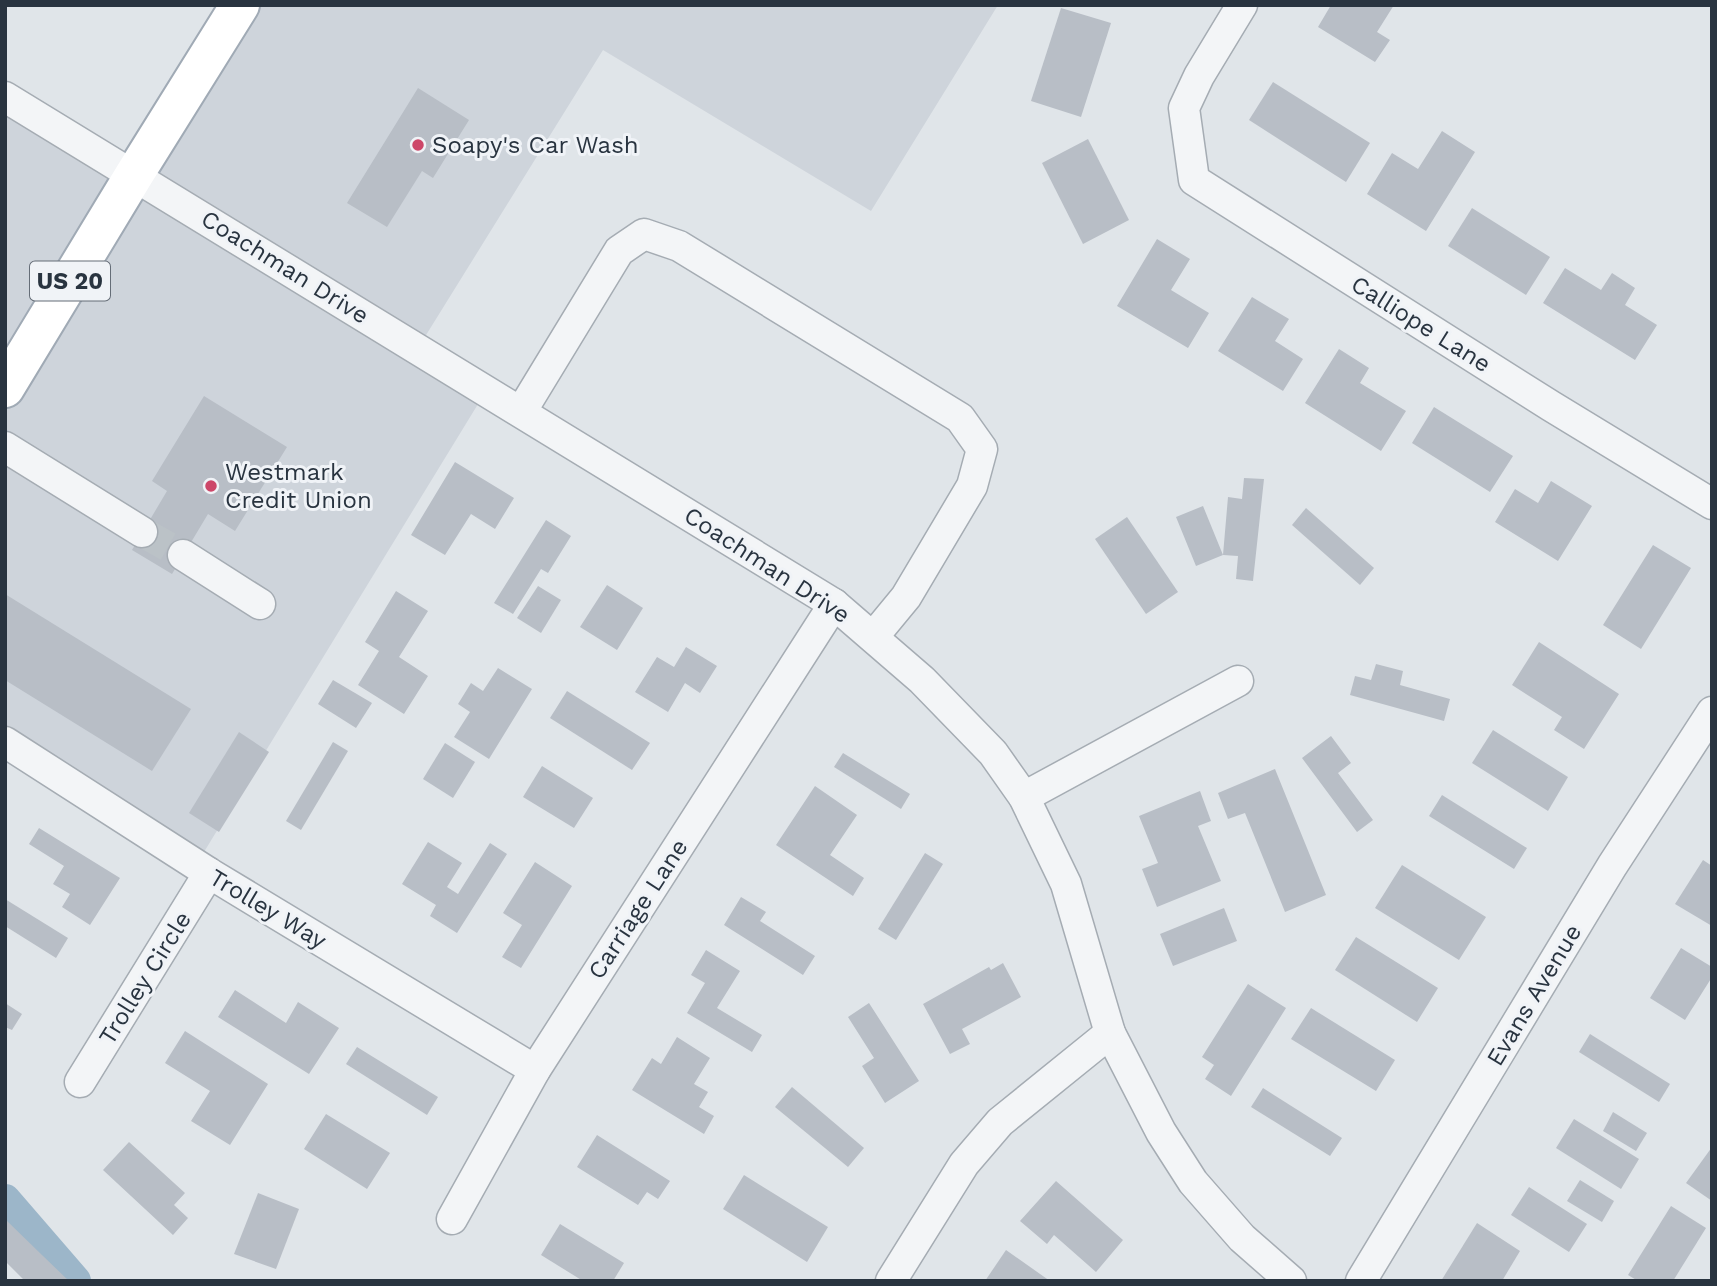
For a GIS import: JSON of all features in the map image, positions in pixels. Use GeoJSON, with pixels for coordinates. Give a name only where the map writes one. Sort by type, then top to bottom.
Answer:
{"type":"FeatureCollection","features":[{"type":"Feature","properties":{"kind":"main road","name":"US 20"},"geometry":{"type":"LineString","coordinates":[[5,388],[240,5]]}},
{"type":"Feature","properties":{"kind":"street","name":"Calliope Lane"},"geometry":{"type":"LineString","coordinates":[[1242,5],[1199,76],[1184,108],[1194,180],[1551,406],[1712,504]]}},
{"type":"Feature","properties":{"kind":"street","name":"Coachman Drive"},"geometry":{"type":"LineString","coordinates":[[5,97],[834,604],[922,680],[993,753],[1024,797],[1066,884],[1110,1033],[1161,1132],[1193,1182],[1242,1238],[1291,1281]]}},
{"type":"Feature","properties":{"kind":"street"},"geometry":{"type":"LineString","coordinates":[[521,412],[619,251],[644,234],[679,246],[960,418],[982,449],[971,486],[906,597],[873,637]]}},
{"type":"Feature","properties":{"kind":"street"},"geometry":{"type":"LineString","coordinates":[[5,447],[142,532]]}},
{"type":"Feature","properties":{"kind":"street"},"geometry":{"type":"LineString","coordinates":[[183,555],[260,604]]}},
{"type":"Feature","properties":{"kind":"street","name":"Carriage Lane"},"geometry":{"type":"LineString","coordinates":[[452,1219],[535,1070],[834,604]]}},
{"type":"Feature","properties":{"kind":"street"},"geometry":{"type":"LineString","coordinates":[[1024,797],[1238,681]]}},
{"type":"Feature","properties":{"kind":"street","name":"Evans Avenue"},"geometry":{"type":"LineString","coordinates":[[1361,1281],[1612,866],[1712,712]]}},
{"type":"Feature","properties":{"kind":"street","name":"Trolley Way"},"geometry":{"type":"LineString","coordinates":[[5,742],[209,873],[535,1070]]}},
{"type":"Feature","properties":{"kind":"street","name":"Trolley Circle"},"geometry":{"type":"LineString","coordinates":[[80,1082],[209,873]]}},
{"type":"Feature","properties":{"kind":"street"},"geometry":{"type":"LineString","coordinates":[[891,1281],[964,1164],[1000,1122],[1110,1033]]}},
{"type":"Feature","properties":{"kind":"shaded area"},"geometry":{"type":"Polygon","coordinates":[[[240,5],[998,5],[871,211],[603,50],[418,348],[486,391],[196,865],[5,743],[5,97],[134,175],[240,5]]]}},
{"type":"Feature","properties":{"kind":"building"},"geometry":{"type":"Polygon","coordinates":[[[1331,5],[1394,5],[1377,32],[1390,40],[1375,62],[1318,27],[1331,5]]]}},
{"type":"Feature","properties":{"kind":"building"},"geometry":{"type":"Polygon","coordinates":[[[1061,8],[1111,23],[1081,117],[1031,101],[1061,8]]]}},
{"type":"Feature","properties":{"kind":"building"},"geometry":{"type":"Polygon","coordinates":[[[1273,82],[1370,143],[1346,182],[1249,120],[1273,82]]]}},
{"type":"Feature","properties":{"kind":"building","name":"Soapy's Car Wash"},"geometry":{"type":"Polygon","coordinates":[[[418,88],[469,120],[433,178],[422,171],[387,227],[347,203],[418,88]]]}},
{"type":"Feature","properties":{"kind":"building"},"geometry":{"type":"Polygon","coordinates":[[[1442,131],[1475,152],[1426,231],[1367,194],[1392,153],[1418,169],[1442,131]]]}},
{"type":"Feature","properties":{"kind":"building"},"geometry":{"type":"Polygon","coordinates":[[[1088,139],[1129,220],[1083,244],[1042,163],[1088,139]]]}},
{"type":"Feature","properties":{"kind":"building"},"geometry":{"type":"Polygon","coordinates":[[[1472,208],[1550,257],[1526,295],[1448,246],[1472,208]]]}},
{"type":"Feature","properties":{"kind":"building"},"geometry":{"type":"Polygon","coordinates":[[[1157,239],[1190,259],[1171,290],[1209,313],[1188,348],[1117,306],[1157,239]]]}},
{"type":"Feature","properties":{"kind":"building"},"geometry":{"type":"Polygon","coordinates":[[[1565,268],[1601,290],[1612,273],[1635,288],[1625,305],[1657,325],[1635,360],[1543,303],[1565,268]]]}},
{"type":"Feature","properties":{"kind":"building"},"geometry":{"type":"Polygon","coordinates":[[[1252,297],[1289,319],[1275,341],[1303,359],[1283,391],[1218,351],[1252,297]]]}},
{"type":"Feature","properties":{"kind":"building"},"geometry":{"type":"Polygon","coordinates":[[[1339,349],[1369,368],[1360,383],[1406,411],[1381,451],[1305,403],[1339,349]]]}},
{"type":"Feature","properties":{"kind":"building","name":"Westmark Credit Union"},"geometry":{"type":"Polygon","coordinates":[[[204,396],[287,447],[235,531],[208,514],[172,574],[132,550],[167,491],[152,481],[204,396]]]}},
{"type":"Feature","properties":{"kind":"building"},"geometry":{"type":"Polygon","coordinates":[[[1434,407],[1513,456],[1490,492],[1412,443],[1434,407]]]}},
{"type":"Feature","properties":{"kind":"building"},"geometry":{"type":"Polygon","coordinates":[[[455,462],[514,498],[495,529],[471,514],[445,555],[411,535],[455,462]]]}},
{"type":"Feature","properties":{"kind":"building"},"geometry":{"type":"Polygon","coordinates":[[[1244,478],[1264,479],[1253,581],[1236,579],[1238,556],[1223,555],[1228,497],[1242,499],[1244,478]]]}},
{"type":"Feature","properties":{"kind":"building"},"geometry":{"type":"Polygon","coordinates":[[[1551,481],[1592,506],[1558,561],[1495,522],[1515,489],[1538,503],[1551,481]]]}},
{"type":"Feature","properties":{"kind":"building"},"geometry":{"type":"Polygon","coordinates":[[[1203,506],[1223,555],[1196,566],[1176,517],[1203,506]]]}},
{"type":"Feature","properties":{"kind":"building"},"geometry":{"type":"Polygon","coordinates":[[[1306,508],[1374,568],[1360,585],[1292,525],[1306,508]]]}},
{"type":"Feature","properties":{"kind":"building"},"geometry":{"type":"Polygon","coordinates":[[[1127,517],[1178,592],[1146,614],[1095,539],[1127,517]]]}},
{"type":"Feature","properties":{"kind":"building"},"geometry":{"type":"Polygon","coordinates":[[[546,520],[571,536],[548,573],[541,569],[513,614],[494,603],[546,520]]]}},
{"type":"Feature","properties":{"kind":"building"},"geometry":{"type":"Polygon","coordinates":[[[1653,545],[1691,568],[1641,649],[1603,625],[1653,545]]]}},
{"type":"Feature","properties":{"kind":"building"},"geometry":{"type":"Polygon","coordinates":[[[607,585],[643,608],[617,650],[580,627],[607,585]]]}},
{"type":"Feature","properties":{"kind":"building"},"geometry":{"type":"Polygon","coordinates":[[[538,586],[561,600],[541,633],[517,618],[538,586]]]}},
{"type":"Feature","properties":{"kind":"building"},"geometry":{"type":"Polygon","coordinates":[[[396,591],[428,611],[399,657],[428,676],[404,714],[358,685],[379,651],[365,642],[396,591]]]}},
{"type":"Feature","properties":{"kind":"building"},"geometry":{"type":"Polygon","coordinates":[[[5,594],[191,709],[152,771],[5,680],[5,594]]]}},
{"type":"Feature","properties":{"kind":"building"},"geometry":{"type":"Polygon","coordinates":[[[1539,642],[1619,694],[1584,749],[1554,730],[1562,717],[1512,685],[1539,642]]]}},
{"type":"Feature","properties":{"kind":"building"},"geometry":{"type":"Polygon","coordinates":[[[686,647],[717,666],[700,693],[685,683],[668,712],[635,692],[657,657],[674,667],[686,647]]]}},
{"type":"Feature","properties":{"kind":"building"},"geometry":{"type":"Polygon","coordinates":[[[1376,664],[1403,671],[1400,685],[1450,699],[1444,721],[1350,695],[1355,676],[1371,680],[1376,664]]]}},
{"type":"Feature","properties":{"kind":"building"},"geometry":{"type":"Polygon","coordinates":[[[498,668],[532,689],[489,759],[454,737],[470,712],[458,704],[471,683],[483,691],[498,668]]]}},
{"type":"Feature","properties":{"kind":"building"},"geometry":{"type":"Polygon","coordinates":[[[333,680],[372,703],[356,728],[318,704],[333,680]]]}},
{"type":"Feature","properties":{"kind":"building"},"geometry":{"type":"Polygon","coordinates":[[[567,691],[650,743],[632,770],[550,718],[567,691]]]}},
{"type":"Feature","properties":{"kind":"building"},"geometry":{"type":"Polygon","coordinates":[[[1493,730],[1568,777],[1548,811],[1472,763],[1493,730]]]}},
{"type":"Feature","properties":{"kind":"building"},"geometry":{"type":"Polygon","coordinates":[[[239,732],[269,752],[219,832],[189,813],[239,732]]]}},
{"type":"Feature","properties":{"kind":"building"},"geometry":{"type":"Polygon","coordinates":[[[1331,736],[1351,763],[1338,773],[1373,820],[1357,832],[1302,758],[1331,736]]]}},
{"type":"Feature","properties":{"kind":"building"},"geometry":{"type":"Polygon","coordinates":[[[333,742],[348,751],[301,830],[286,821],[333,742]]]}},
{"type":"Feature","properties":{"kind":"building"},"geometry":{"type":"Polygon","coordinates":[[[445,743],[475,762],[453,798],[423,779],[445,743]]]}},
{"type":"Feature","properties":{"kind":"building"},"geometry":{"type":"Polygon","coordinates":[[[843,753],[910,794],[901,809],[834,767],[843,753]]]}},
{"type":"Feature","properties":{"kind":"building"},"geometry":{"type":"Polygon","coordinates":[[[542,766],[593,798],[574,828],[523,797],[542,766]]]}},
{"type":"Feature","properties":{"kind":"building"},"geometry":{"type":"Polygon","coordinates":[[[1275,769],[1326,895],[1285,912],[1245,813],[1228,819],[1218,793],[1275,769]]]}},
{"type":"Feature","properties":{"kind":"building"},"geometry":{"type":"Polygon","coordinates":[[[815,786],[857,815],[830,855],[864,878],[853,896],[776,845],[815,786]]]}},
{"type":"Feature","properties":{"kind":"building"},"geometry":{"type":"Polygon","coordinates":[[[1200,791],[1211,821],[1198,826],[1221,881],[1157,907],[1142,869],[1158,863],[1139,816],[1200,791]]]}},
{"type":"Feature","properties":{"kind":"building"},"geometry":{"type":"Polygon","coordinates":[[[1442,795],[1527,848],[1514,869],[1429,816],[1442,795]]]}},
{"type":"Feature","properties":{"kind":"building"},"geometry":{"type":"Polygon","coordinates":[[[39,828],[120,878],[90,925],[62,907],[70,894],[53,884],[64,866],[29,844],[39,828]]]}},
{"type":"Feature","properties":{"kind":"building"},"geometry":{"type":"Polygon","coordinates":[[[428,842],[462,863],[447,887],[458,894],[490,843],[507,854],[457,933],[430,916],[436,905],[402,884],[428,842]]]}},
{"type":"Feature","properties":{"kind":"building"},"geometry":{"type":"Polygon","coordinates":[[[925,853],[943,864],[896,940],[878,929],[925,853]]]}},
{"type":"Feature","properties":{"kind":"building"},"geometry":{"type":"Polygon","coordinates":[[[1703,860],[1712,866],[1712,926],[1675,904],[1703,860]]]}},
{"type":"Feature","properties":{"kind":"building"},"geometry":{"type":"Polygon","coordinates":[[[535,862],[572,886],[521,968],[502,957],[522,925],[503,913],[535,862]]]}},
{"type":"Feature","properties":{"kind":"building"},"geometry":{"type":"Polygon","coordinates":[[[1402,865],[1486,917],[1459,960],[1375,908],[1402,865]]]}},
{"type":"Feature","properties":{"kind":"building"},"geometry":{"type":"Polygon","coordinates":[[[741,897],[766,912],[760,921],[815,956],[803,975],[724,925],[741,897]]]}},
{"type":"Feature","properties":{"kind":"building"},"geometry":{"type":"Polygon","coordinates":[[[5,899],[68,938],[56,958],[5,926],[5,899]]]}},
{"type":"Feature","properties":{"kind":"building"},"geometry":{"type":"Polygon","coordinates":[[[1224,908],[1237,941],[1173,966],[1160,934],[1224,908]]]}},
{"type":"Feature","properties":{"kind":"building"},"geometry":{"type":"Polygon","coordinates":[[[1356,937],[1438,988],[1417,1022],[1335,970],[1356,937]]]}},
{"type":"Feature","properties":{"kind":"building"},"geometry":{"type":"Polygon","coordinates":[[[1681,948],[1712,967],[1712,977],[1685,1020],[1650,998],[1681,948]]]}},
{"type":"Feature","properties":{"kind":"building"},"geometry":{"type":"Polygon","coordinates":[[[706,950],[740,971],[717,1008],[762,1035],[752,1052],[687,1013],[705,983],[691,975],[706,950]]]}},
{"type":"Feature","properties":{"kind":"building"},"geometry":{"type":"Polygon","coordinates":[[[1003,963],[1021,997],[962,1029],[970,1044],[950,1054],[923,1004],[989,967],[991,970],[1003,963]]]}},
{"type":"Feature","properties":{"kind":"building"},"geometry":{"type":"Polygon","coordinates":[[[1248,984],[1286,1008],[1231,1096],[1205,1079],[1214,1065],[1202,1057],[1248,984]]]}},
{"type":"Feature","properties":{"kind":"building"},"geometry":{"type":"Polygon","coordinates":[[[235,990],[286,1023],[298,1002],[339,1028],[309,1074],[218,1017],[235,990]]]}},
{"type":"Feature","properties":{"kind":"building"},"geometry":{"type":"Polygon","coordinates":[[[5,1003],[22,1014],[12,1030],[5,1027],[5,1003]]]}},
{"type":"Feature","properties":{"kind":"building"},"geometry":{"type":"Polygon","coordinates":[[[869,1003],[919,1081],[885,1103],[862,1066],[874,1058],[848,1017],[869,1003]]]}},
{"type":"Feature","properties":{"kind":"building"},"geometry":{"type":"Polygon","coordinates":[[[1311,1008],[1395,1060],[1376,1091],[1291,1039],[1311,1008]]]}},
{"type":"Feature","properties":{"kind":"building"},"geometry":{"type":"Polygon","coordinates":[[[185,1031],[268,1084],[230,1145],[191,1121],[210,1091],[165,1063],[185,1031]]]}},
{"type":"Feature","properties":{"kind":"building"},"geometry":{"type":"Polygon","coordinates":[[[1590,1034],[1670,1084],[1659,1102],[1579,1052],[1590,1034]]]}},
{"type":"Feature","properties":{"kind":"building"},"geometry":{"type":"Polygon","coordinates":[[[677,1037],[710,1058],[694,1084],[708,1092],[699,1107],[714,1116],[704,1134],[632,1090],[652,1058],[661,1064],[677,1037]]]}},
{"type":"Feature","properties":{"kind":"building"},"geometry":{"type":"Polygon","coordinates":[[[357,1047],[438,1097],[427,1115],[346,1064],[357,1047]]]}},
{"type":"Feature","properties":{"kind":"building"},"geometry":{"type":"Polygon","coordinates":[[[792,1087],[864,1148],[848,1167],[775,1107],[792,1087]]]}},
{"type":"Feature","properties":{"kind":"building"},"geometry":{"type":"Polygon","coordinates":[[[1263,1088],[1342,1138],[1330,1156],[1251,1107],[1263,1088]]]}},
{"type":"Feature","properties":{"kind":"building"},"geometry":{"type":"Polygon","coordinates":[[[1613,1112],[1647,1133],[1636,1151],[1603,1131],[1613,1112]]]}},
{"type":"Feature","properties":{"kind":"building"},"geometry":{"type":"Polygon","coordinates":[[[326,1114],[390,1153],[367,1189],[304,1149],[326,1114]]]}},
{"type":"Feature","properties":{"kind":"building"},"geometry":{"type":"Polygon","coordinates":[[[1574,1119],[1639,1159],[1621,1189],[1556,1148],[1574,1119]]]}},
{"type":"Feature","properties":{"kind":"building"},"geometry":{"type":"Polygon","coordinates":[[[597,1135],[670,1181],[658,1199],[647,1192],[638,1205],[577,1167],[597,1135]]]}},
{"type":"Feature","properties":{"kind":"building"},"geometry":{"type":"Polygon","coordinates":[[[129,1142],[185,1193],[174,1205],[188,1218],[173,1235],[103,1170],[129,1142]]]}},
{"type":"Feature","properties":{"kind":"building"},"geometry":{"type":"Polygon","coordinates":[[[1712,1147],[1712,1201],[1686,1183],[1712,1147]]]}},
{"type":"Feature","properties":{"kind":"building"},"geometry":{"type":"Polygon","coordinates":[[[744,1175],[828,1227],[807,1262],[723,1209],[744,1175]]]}},
{"type":"Feature","properties":{"kind":"building"},"geometry":{"type":"Polygon","coordinates":[[[1580,1180],[1614,1201],[1602,1222],[1567,1201],[1580,1180]]]}},
{"type":"Feature","properties":{"kind":"building"},"geometry":{"type":"Polygon","coordinates":[[[1056,1181],[1123,1240],[1096,1272],[1054,1235],[1047,1244],[1020,1221],[1056,1181]]]}},
{"type":"Feature","properties":{"kind":"building"},"geometry":{"type":"Polygon","coordinates":[[[1529,1187],[1587,1224],[1569,1252],[1511,1215],[1529,1187]]]}},
{"type":"Feature","properties":{"kind":"building"},"geometry":{"type":"Polygon","coordinates":[[[258,1193],[299,1209],[276,1269],[234,1254],[258,1193]]]}},
{"type":"Feature","properties":{"kind":"building"},"geometry":{"type":"Polygon","coordinates":[[[1671,1206],[1706,1228],[1673,1281],[1638,1281],[1628,1275],[1671,1206]]]}},
{"type":"Feature","properties":{"kind":"building"},"geometry":{"type":"Polygon","coordinates":[[[5,1219],[69,1281],[24,1280],[5,1261],[5,1219]]]}},
{"type":"Feature","properties":{"kind":"building"},"geometry":{"type":"Polygon","coordinates":[[[1477,1223],[1520,1251],[1502,1281],[1441,1281],[1477,1223]]]}},
{"type":"Feature","properties":{"kind":"building"},"geometry":{"type":"Polygon","coordinates":[[[560,1224],[624,1263],[613,1281],[583,1281],[541,1255],[560,1224]]]}},
{"type":"Feature","properties":{"kind":"building"},"geometry":{"type":"Polygon","coordinates":[[[1006,1250],[1050,1281],[985,1281],[1006,1250]]]}},
{"type":"Feature","properties":{"kind":"waterway"},"geometry":{"type":"LineString","coordinates":[[5,1200],[75,1281]]}},
{"type":"Feature","properties":{"kind":"tunnel"},"geometry":{"type":"LineString","coordinates":[[142,532],[183,555]]}},
{"type":"Feature","properties":{"kind":"place","name":"Soapy's Car Wash"},"geometry":{"type":"Point","coordinates":[418,145]}},
{"type":"Feature","properties":{"kind":"place","name":"Westmark Credit Union"},"geometry":{"type":"Point","coordinates":[211,486]}}]}
